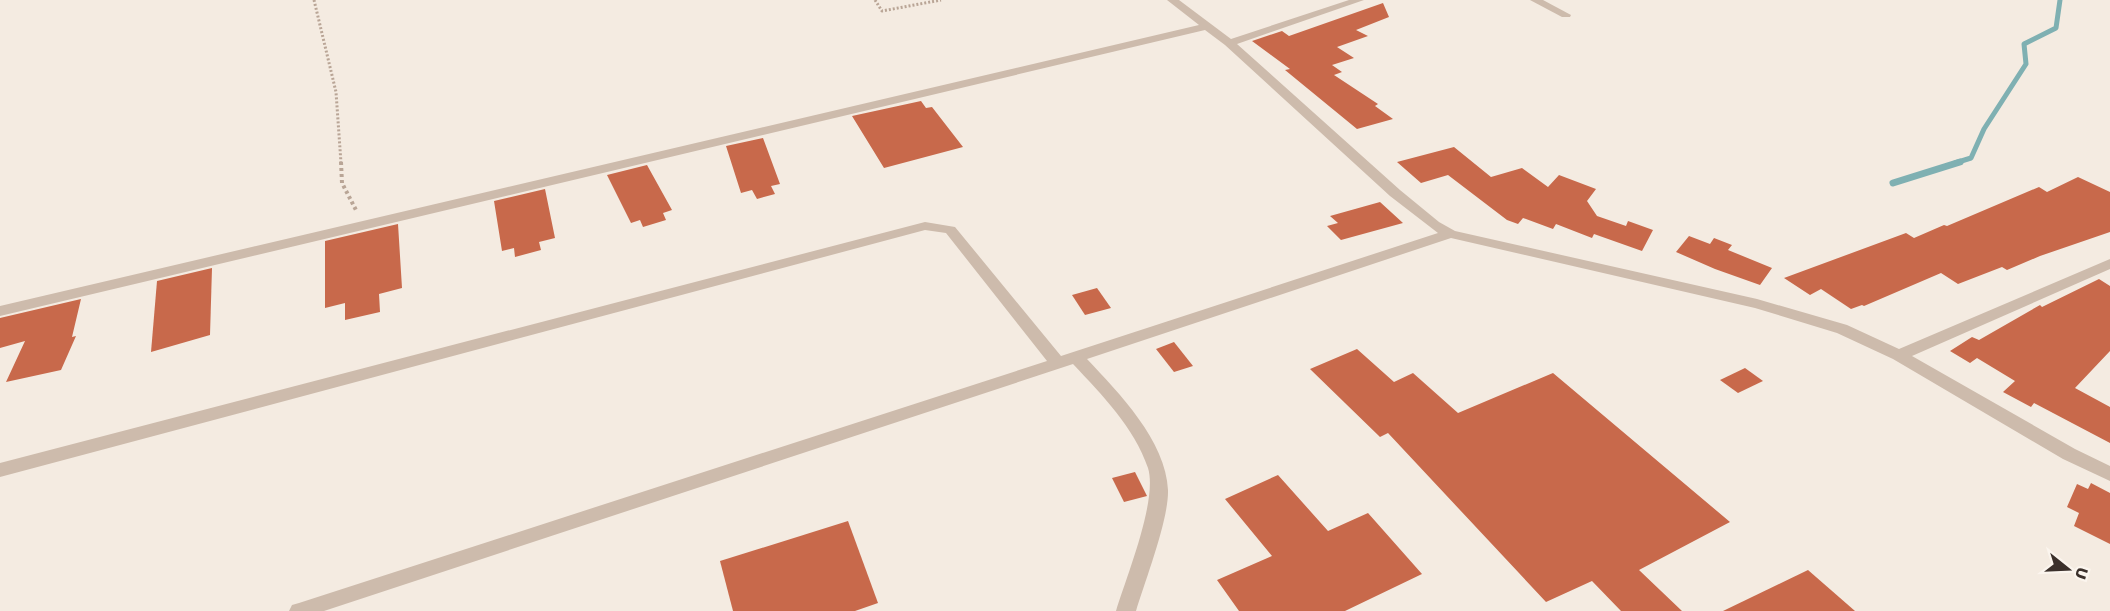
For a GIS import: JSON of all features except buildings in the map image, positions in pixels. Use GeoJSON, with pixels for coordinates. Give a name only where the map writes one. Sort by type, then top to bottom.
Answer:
{"type":"FeatureCollection","features":[{"type":"Feature","properties":{"kind":"street"},"geometry":{"type":"LineString","coordinates":[[1172,0],[1229,43],[1395,193],[1434,225],[1450,234],[1788,312],[1842,329],[1899,355],[2069,454],[2110,474]]}},
{"type":"Feature","properties":{"kind":"street"},"geometry":{"type":"LineString","coordinates":[[1229,43],[1359,0]]}},
{"type":"Feature","properties":{"kind":"street"},"geometry":{"type":"LineString","coordinates":[[1536,0],[1566,15]]}},
{"type":"Feature","properties":{"kind":"street"},"geometry":{"type":"LineString","coordinates":[[0,311],[1206,27]]}},
{"type":"Feature","properties":{"kind":"street"},"geometry":{"type":"LineString","coordinates":[[0,470],[925,226],[950,230],[1058,363]]}},
{"type":"Feature","properties":{"kind":"street"},"geometry":{"type":"LineString","coordinates":[[299,611],[1450,234]]}},
{"type":"Feature","properties":{"kind":"street"},"geometry":{"type":"LineString","coordinates":[[1899,355],[2110,264]]}},
{"type":"Feature","properties":{"kind":"street"},"geometry":{"type":"LineString","coordinates":[[1077,358],[1127,412],[1157,468],[1159,493],[1152,525],[1126,611]]}},
{"type":"Feature","properties":{"kind":"path"},"geometry":{"type":"LineString","coordinates":[[314,0],[336,92],[342,183],[364,226]]}},
{"type":"Feature","properties":{"kind":"path"},"geometry":{"type":"LineString","coordinates":[[875,0],[882,11],[941,0]]}},
{"type":"Feature","properties":{"kind":"waterway"},"geometry":{"type":"LineString","coordinates":[[1955,163],[1971,158],[1984,129],[2026,64],[2024,44],[2056,28],[2060,0]]}},
{"type":"Feature","properties":{"kind":"waterway"},"geometry":{"type":"LineString","coordinates":[[1893,183],[1960,162]]}}]}
